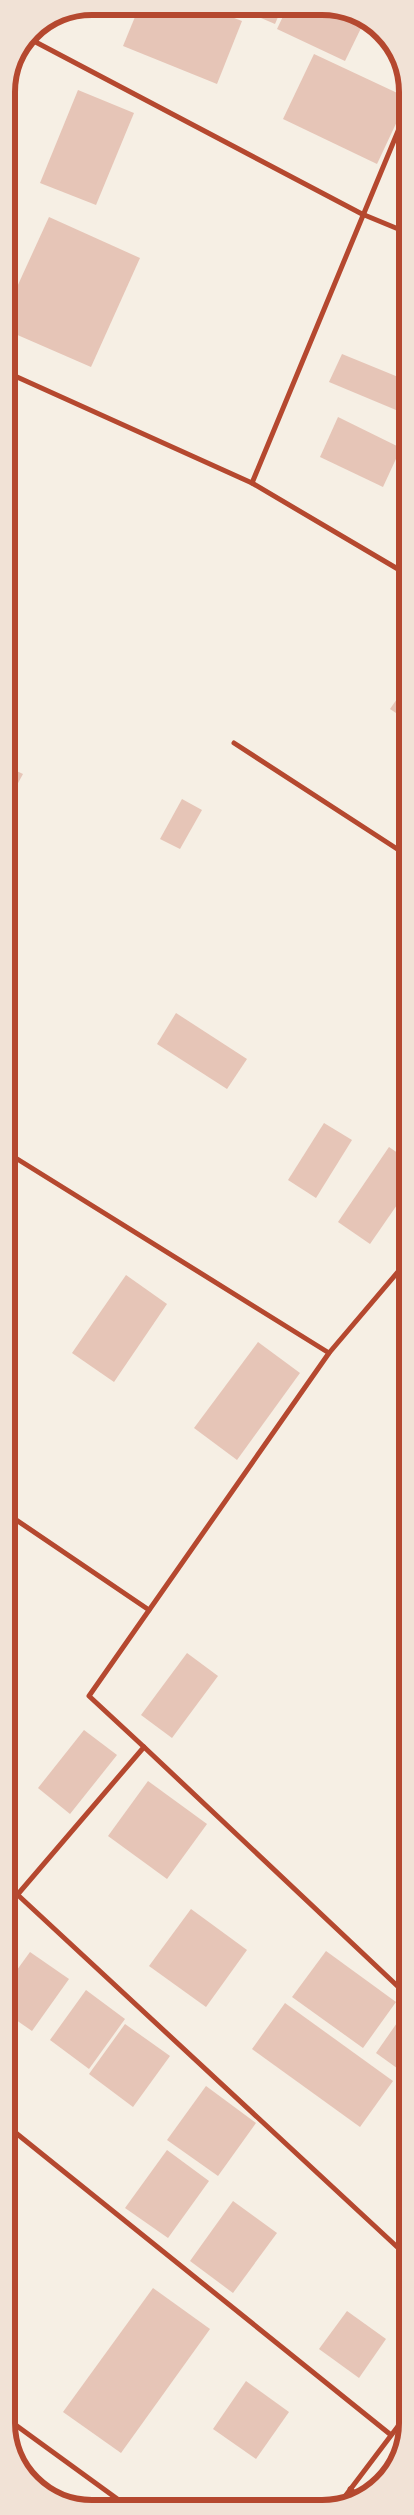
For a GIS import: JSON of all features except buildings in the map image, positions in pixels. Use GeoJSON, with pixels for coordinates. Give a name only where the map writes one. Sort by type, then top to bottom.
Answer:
{"type":"FeatureCollection","features":[{"type":"Feature","properties":{"kind":"street"},"geometry":{"type":"LineString","coordinates":[[34,41],[362,214],[399,229]]}},
{"type":"Feature","properties":{"kind":"street"},"geometry":{"type":"LineString","coordinates":[[252,483],[399,128]]}},
{"type":"Feature","properties":{"kind":"street"},"geometry":{"type":"LineString","coordinates":[[15,376],[252,483],[399,570]]}},
{"type":"Feature","properties":{"kind":"street"},"geometry":{"type":"LineString","coordinates":[[234,743],[399,850]]}},
{"type":"Feature","properties":{"kind":"street"},"geometry":{"type":"LineString","coordinates":[[15,1158],[329,1352]]}},
{"type":"Feature","properties":{"kind":"street"},"geometry":{"type":"LineString","coordinates":[[399,1270],[329,1352],[88,1696],[399,1988]]}},
{"type":"Feature","properties":{"kind":"street"},"geometry":{"type":"LineString","coordinates":[[15,1519],[149,1610]]}},
{"type":"Feature","properties":{"kind":"street"},"geometry":{"type":"LineString","coordinates":[[15,1896],[144,1747]]}},
{"type":"Feature","properties":{"kind":"street"},"geometry":{"type":"LineString","coordinates":[[15,1890],[399,2249]]}},
{"type":"Feature","properties":{"kind":"street"},"geometry":{"type":"LineString","coordinates":[[15,2132],[391,2435]]}},
{"type":"Feature","properties":{"kind":"street"},"geometry":{"type":"LineString","coordinates":[[15,2425],[119,2500]]}},
{"type":"Feature","properties":{"kind":"street"},"geometry":{"type":"LineString","coordinates":[[345,2496],[399,2425]]}},
{"type":"Feature","properties":{"kind":"street"},"geometry":{"type":"LineString","coordinates":[[350,2489],[354,2493]]}}]}
